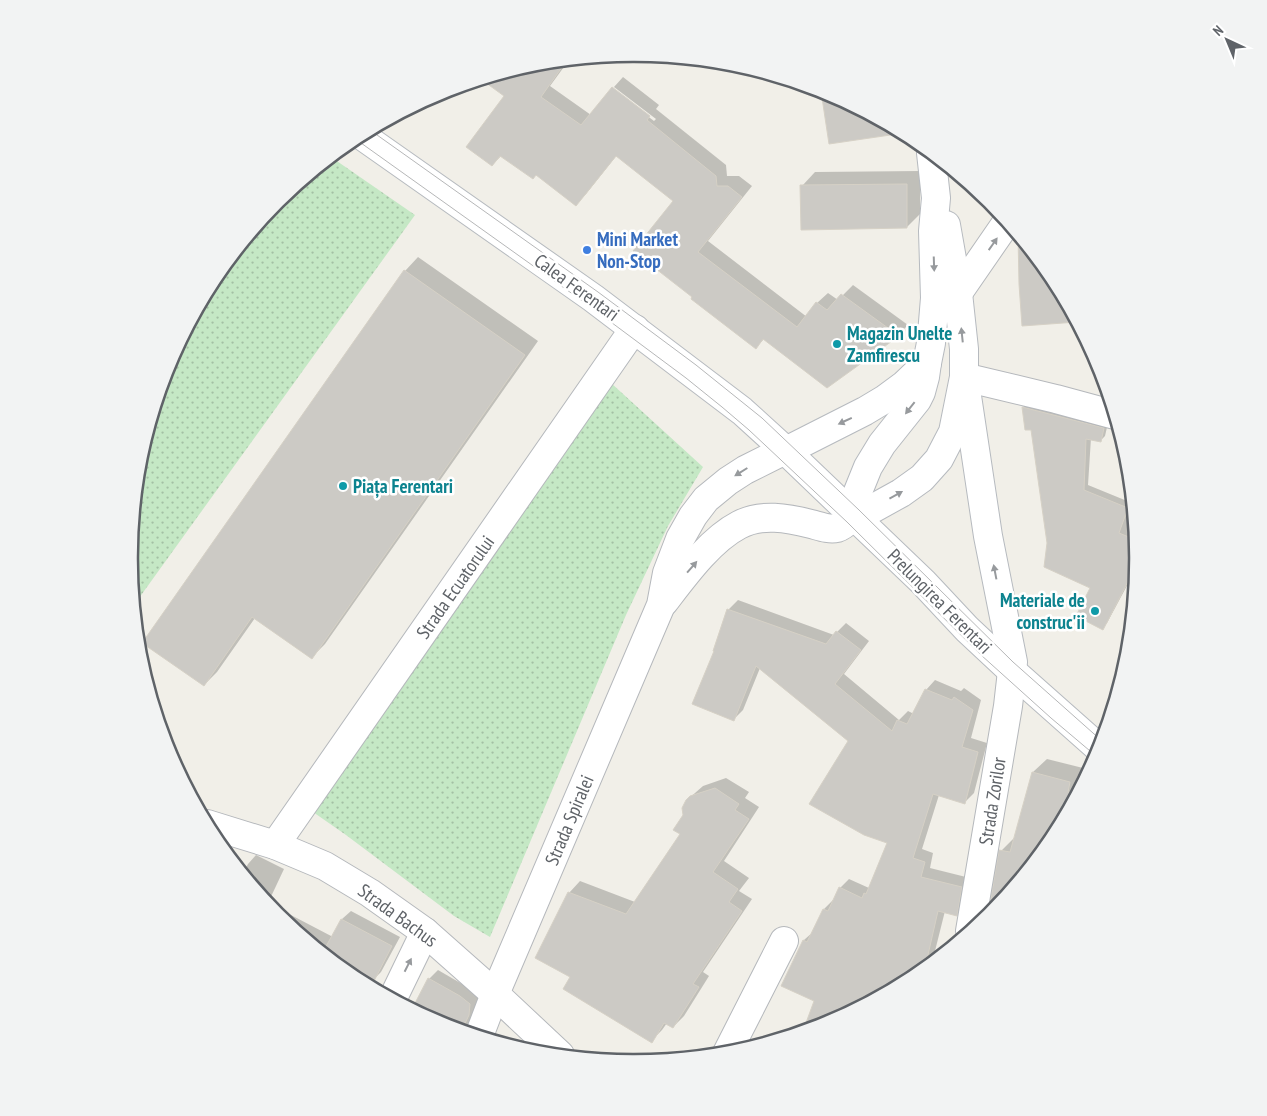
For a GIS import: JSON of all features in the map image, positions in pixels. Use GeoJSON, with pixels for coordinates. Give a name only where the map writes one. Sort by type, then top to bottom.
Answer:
{"type":"FeatureCollection","features":[{"type":"Feature","properties":{"kind":"street","name":"Calea Ferentari"},"geometry":{"type":"LineString","coordinates":[[368,140],[635,329],[727,399],[784,450]]}},
{"type":"Feature","properties":{"kind":"street"},"geometry":{"type":"LineString","coordinates":[[853,516],[853,504],[868,467],[882,444],[917,400],[925,377],[932,343],[934,306],[933,231],[936,198],[932,163]]}},
{"type":"Feature","properties":{"kind":"street"},"geometry":{"type":"LineString","coordinates":[[936,198],[947,228],[958,293],[964,349],[964,377],[1107,413]]}},
{"type":"Feature","properties":{"kind":"street"},"geometry":{"type":"LineString","coordinates":[[958,293],[1003,228]]}},
{"type":"Feature","properties":{"kind":"street","name":"Strada Ecuatorului"},"geometry":{"type":"LineString","coordinates":[[275,845],[635,329]]}},
{"type":"Feature","properties":{"kind":"street","name":"Strada Spiralei"},"geometry":{"type":"LineString","coordinates":[[482,1029],[661,605],[666,573],[680,539],[693,516],[706,499],[728,481],[784,450],[792,448],[865,411],[904,385],[927,363]]}},
{"type":"Feature","properties":{"kind":"street","name":"Strada Spiralei"},"geometry":{"type":"LineString","coordinates":[[661,605],[704,553],[740,525],[774,517],[836,528],[853,516],[863,514],[911,487],[930,471],[940,459],[953,432],[964,377]]}},
{"type":"Feature","properties":{"kind":"street","name":"Strada Zorilor"},"geometry":{"type":"LineString","coordinates":[[964,377],[988,536],[1013,662],[1008,706],[972,920]]}},
{"type":"Feature","properties":{"kind":"street","name":"Prelungirea Ferentari"},"geometry":{"type":"LineString","coordinates":[[784,450],[923,582],[967,629],[1093,743]]}},
{"type":"Feature","properties":{"kind":"street","name":"Strada Bachus"},"geometry":{"type":"LineString","coordinates":[[218,828],[275,845],[325,866],[370,893],[425,932],[551,1046]]}},
{"type":"Feature","properties":{"kind":"street"},"geometry":{"type":"LineString","coordinates":[[396,992],[425,932]]}},
{"type":"Feature","properties":{"kind":"street"},"geometry":{"type":"LineString","coordinates":[[731,1044],[784,941]]}},
{"type":"Feature","properties":{"kind":"green space"},"geometry":{"type":"Polygon","coordinates":[[[337,161],[415,215],[140,597],[138,558],[142,493],[155,430],[164,399],[189,339],[204,310],[240,256],[283,208],[307,185],[337,161]]]}},
{"type":"Feature","properties":{"kind":"green space"},"geometry":{"type":"Polygon","coordinates":[[[611,383],[703,467],[668,526],[626,615],[490,937],[454,916],[313,812],[611,383]]]}},
{"type":"Feature","properties":{"kind":"building"},"geometry":{"type":"Polygon","coordinates":[[[561,68],[541,97],[581,125],[612,87],[650,116],[647,120],[716,176],[717,186],[728,186],[742,197],[698,252],[797,327],[816,302],[827,310],[841,294],[899,336],[827,388],[763,339],[756,349],[633,251],[673,201],[616,156],[576,206],[536,175],[533,179],[500,156],[492,166],[466,147],[504,96],[488,84],[505,79],[561,68]]]}},
{"type":"Feature","properties":{"kind":"building"},"geometry":{"type":"Polygon","coordinates":[[[822,100],[891,135],[829,144],[822,100]]]}},
{"type":"Feature","properties":{"kind":"building"},"geometry":{"type":"Polygon","coordinates":[[[907,184],[907,228],[801,230],[800,185],[907,184]]]}},
{"type":"Feature","properties":{"kind":"building"},"geometry":{"type":"Polygon","coordinates":[[[1018,246],[1063,310],[1069,323],[1022,326],[1018,246]]]}},
{"type":"Feature","properties":{"kind":"building","name":"Piața Ferentari"},"geometry":{"type":"Polygon","coordinates":[[[404,270],[525,355],[312,659],[252,617],[204,686],[146,646],[145,639],[404,270]]]}},
{"type":"Feature","properties":{"kind":"building"},"geometry":{"type":"Polygon","coordinates":[[[1022,407],[1104,428],[1101,442],[1086,439],[1084,490],[1126,507],[1127,512],[1119,533],[1128,537],[1129,558],[1128,581],[1103,630],[1076,616],[1090,588],[1044,567],[1047,543],[1031,430],[1025,430],[1022,407]]]}},
{"type":"Feature","properties":{"kind":"building"},"geometry":{"type":"Polygon","coordinates":[[[727,609],[826,644],[836,631],[861,650],[835,684],[892,731],[897,720],[907,724],[925,689],[952,700],[954,697],[973,710],[962,747],[978,752],[965,804],[933,794],[913,858],[925,862],[921,877],[962,887],[957,916],[938,911],[928,956],[909,970],[853,1002],[806,1022],[814,1001],[781,986],[803,940],[807,942],[823,909],[828,911],[839,887],[862,898],[864,893],[866,894],[887,843],[864,835],[809,804],[848,741],[756,666],[734,721],[692,704],[727,609]]]}},
{"type":"Feature","properties":{"kind":"building"},"geometry":{"type":"Polygon","coordinates":[[[1032,772],[1070,782],[1068,792],[1070,792],[1063,806],[1027,860],[990,901],[999,850],[1010,852],[1032,772]]]}},
{"type":"Feature","properties":{"kind":"building"},"geometry":{"type":"Polygon","coordinates":[[[715,788],[739,804],[735,810],[749,819],[713,872],[738,889],[729,902],[742,911],[693,984],[699,987],[673,1028],[664,1023],[652,1043],[563,989],[570,977],[535,958],[568,892],[626,914],[680,834],[673,830],[683,815],[682,808],[686,800],[690,796],[715,788]]]}},
{"type":"Feature","properties":{"kind":"building"},"geometry":{"type":"Polygon","coordinates":[[[341,919],[392,946],[375,980],[326,946],[341,919]]]}},
{"type":"Feature","properties":{"kind":"building"},"geometry":{"type":"Polygon","coordinates":[[[428,978],[460,996],[470,1004],[469,1015],[465,1024],[415,1003],[428,978]]]}},
{"type":"Feature","properties":{"kind":"tram line"},"geometry":{"type":"LineString","coordinates":[[377,135],[598,292],[696,365],[762,418],[859,510],[1013,662],[1096,736]]}},
{"type":"Feature","properties":{"kind":"tram line"},"geometry":{"type":"LineString","coordinates":[[362,144],[588,305],[722,407],[847,522],[981,655],[1090,751]]}},
{"type":"Feature","properties":{"kind":"place","name":"Mini Market Non-Stop"},"geometry":{"type":"Point","coordinates":[587,250]}},
{"type":"Feature","properties":{"kind":"place","name":"Magazin Unelte Zamfirescu"},"geometry":{"type":"Point","coordinates":[837,344]}},
{"type":"Feature","properties":{"kind":"place","name":"Piața Ferentari"},"geometry":{"type":"Point","coordinates":[343,486]}},
{"type":"Feature","properties":{"kind":"place","name":"Materiale de construc'ii"},"geometry":{"type":"Point","coordinates":[1095,611]}}]}
